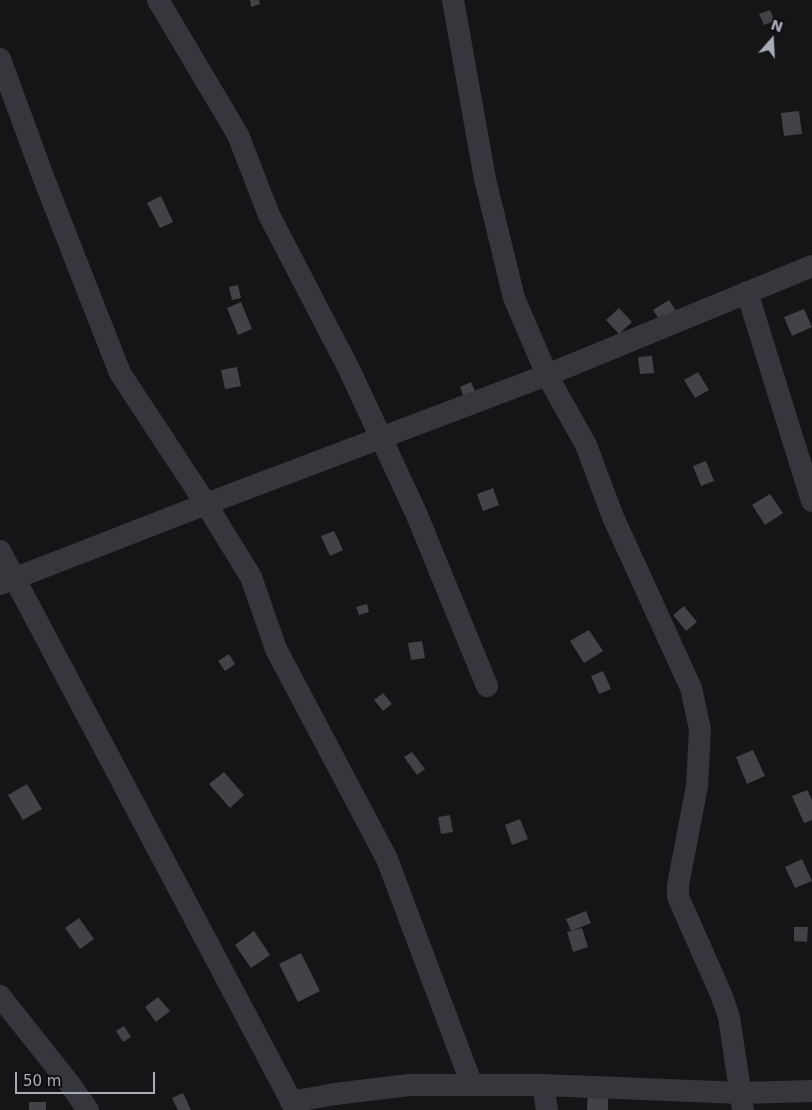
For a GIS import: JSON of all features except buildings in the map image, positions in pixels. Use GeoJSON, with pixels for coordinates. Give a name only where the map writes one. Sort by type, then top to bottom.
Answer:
{"type":"FeatureCollection","features":[{"type":"Feature","properties":{"kind":"street"},"geometry":{"type":"LineString","coordinates":[[158,0],[238,135],[269,215],[349,369],[416,513],[487,686]]}},
{"type":"Feature","properties":{"kind":"street"},"geometry":{"type":"LineString","coordinates":[[453,0],[485,179],[514,298],[547,375],[586,445],[613,517],[690,688],[700,729],[697,786],[678,885],[678,897],[729,1017],[742,1101]]}},
{"type":"Feature","properties":{"kind":"street"},"geometry":{"type":"LineString","coordinates":[[0,59],[44,179],[120,373],[206,504],[251,577],[276,649],[387,859],[472,1085]]}},
{"type":"Feature","properties":{"kind":"street"},"geometry":{"type":"LineString","coordinates":[[7,582],[206,504],[547,375],[812,266]]}},
{"type":"Feature","properties":{"kind":"street"},"geometry":{"type":"LineString","coordinates":[[747,292],[812,502]]}},
{"type":"Feature","properties":{"kind":"street"},"geometry":{"type":"LineString","coordinates":[[0,551],[7,582],[294,1106],[332,1102],[409,1085],[542,1085],[742,1101],[812,1091]]}},
{"type":"Feature","properties":{"kind":"street"},"geometry":{"type":"LineString","coordinates":[[0,996],[69,1082],[88,1110]]}},
{"type":"Feature","properties":{"kind":"street"},"geometry":{"type":"LineString","coordinates":[[542,1085],[547,1110]]}}]}
